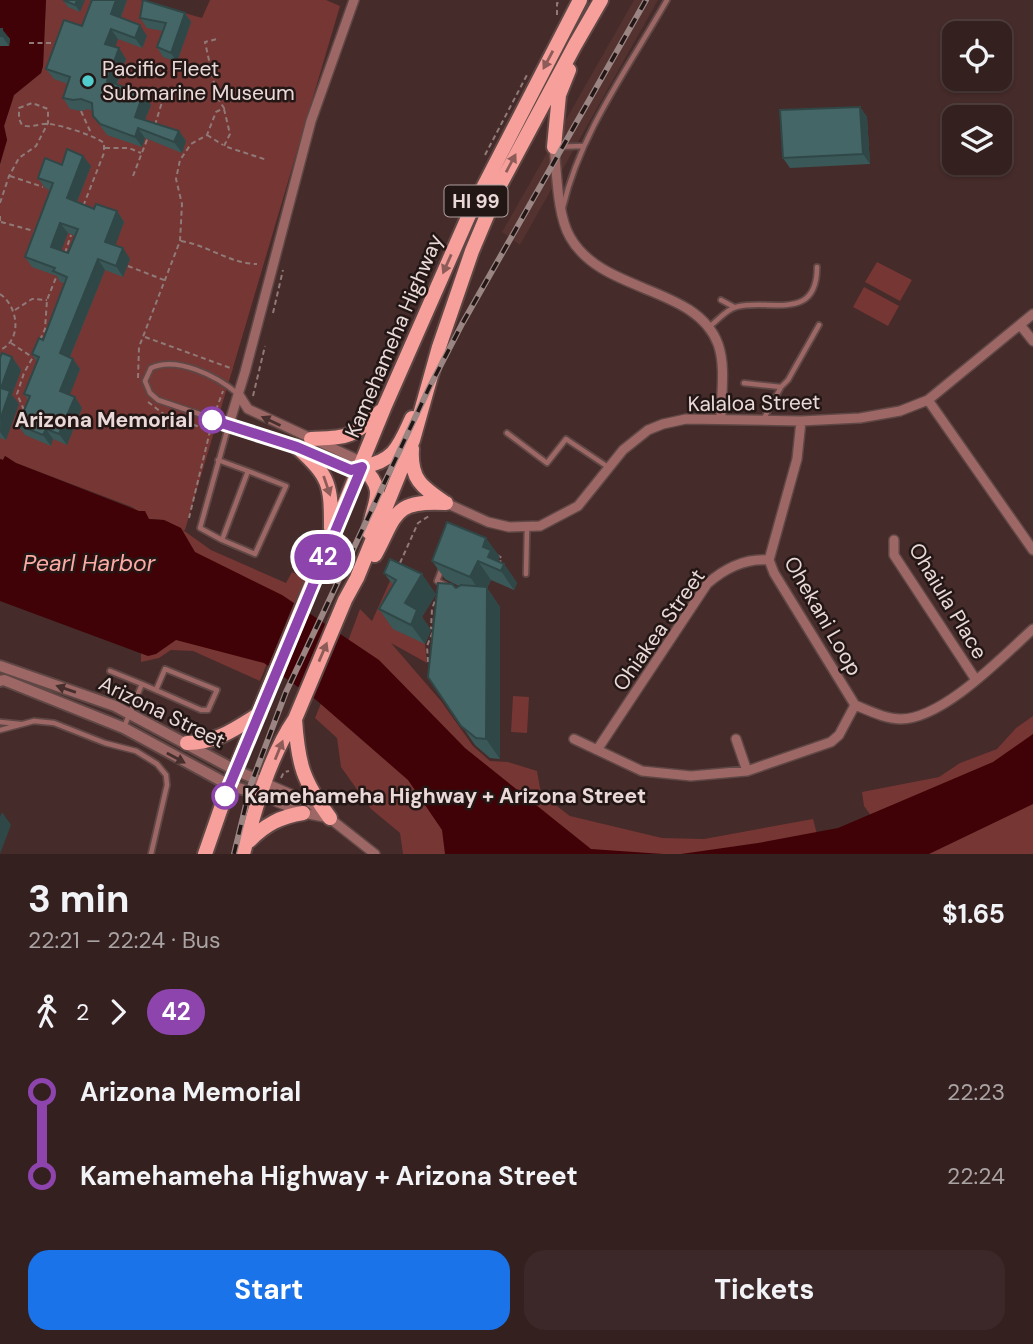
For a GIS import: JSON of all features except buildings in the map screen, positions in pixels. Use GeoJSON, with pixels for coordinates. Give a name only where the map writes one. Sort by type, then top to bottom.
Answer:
{"type":"FeatureCollection","features":[{"type":"Feature","properties":{"kind":"main road","name":"Kamehameha Highway"},"geometry":{"type":"LineString","coordinates":[[205,854],[235,770],[362,467],[384,408],[469,215],[580,0]]}},
{"type":"Feature","properties":{"kind":"main road","name":"Kamehameha Highway"},"geometry":{"type":"LineString","coordinates":[[244,849],[269,786],[286,731],[295,719],[345,600],[357,578],[413,440],[427,387],[472,251],[499,187],[601,0]]}},
{"type":"Feature","properties":{"kind":"main road"},"geometry":{"type":"LineString","coordinates":[[554,147],[559,95],[575,45]]}},
{"type":"Feature","properties":{"kind":"main road"},"geometry":{"type":"LineString","coordinates":[[362,467],[379,464],[393,454],[427,387]]}},
{"type":"Feature","properties":{"kind":"main road"},"geometry":{"type":"LineString","coordinates":[[311,439],[346,437],[384,408]]}},
{"type":"Feature","properties":{"kind":"main road"},"geometry":{"type":"LineString","coordinates":[[413,440],[411,463],[414,475],[424,488],[446,503]]}},
{"type":"Feature","properties":{"kind":"main road"},"geometry":{"type":"LineString","coordinates":[[297,447],[320,468],[327,483],[331,495],[331,536]]}},
{"type":"Feature","properties":{"kind":"main road"},"geometry":{"type":"LineString","coordinates":[[362,467],[372,477],[378,492],[366,555]]}},
{"type":"Feature","properties":{"kind":"main road"},"geometry":{"type":"LineString","coordinates":[[357,578],[376,554],[400,510],[412,503],[446,503]]}},
{"type":"Feature","properties":{"kind":"main road"},"geometry":{"type":"LineString","coordinates":[[187,743],[203,743],[223,736],[259,714]]}},
{"type":"Feature","properties":{"kind":"main road"},"geometry":{"type":"LineString","coordinates":[[295,719],[301,770],[310,791],[330,818]]}},
{"type":"Feature","properties":{"kind":"main road"},"geometry":{"type":"LineString","coordinates":[[244,849],[264,826],[284,816],[303,813]]}},
{"type":"Feature","properties":{"kind":"street"},"geometry":{"type":"LineString","coordinates":[[239,394],[248,409],[354,458],[362,467],[351,470],[297,447],[229,424],[311,121],[354,0]]}},
{"type":"Feature","properties":{"kind":"street"},"geometry":{"type":"LineString","coordinates":[[554,147],[562,211],[569,235],[593,264],[620,280],[676,303],[699,316],[709,328],[718,343],[722,366],[721,418]]}},
{"type":"Feature","properties":{"kind":"street","name":"Kalaloa Street"},"geometry":{"type":"LineString","coordinates":[[446,503],[488,522],[509,527],[540,526],[578,506],[622,450],[656,427],[686,419],[801,421],[881,416],[928,400],[1033,314]]}},
{"type":"Feature","properties":{"kind":"street"},"geometry":{"type":"LineString","coordinates":[[1021,326],[1033,341]]}},
{"type":"Feature","properties":{"kind":"street"},"geometry":{"type":"LineString","coordinates":[[928,400],[1033,550]]}},
{"type":"Feature","properties":{"kind":"street","name":"Ohekani Loop"},"geometry":{"type":"LineString","coordinates":[[801,421],[797,459],[769,560],[774,573],[855,705],[890,718],[905,719],[933,711],[976,680],[1033,629]]}},
{"type":"Feature","properties":{"kind":"street","name":"Ohaiula Place"},"geometry":{"type":"LineString","coordinates":[[894,540],[894,555],[976,680]]}},
{"type":"Feature","properties":{"kind":"street","name":"Ohiakea Street"},"geometry":{"type":"LineString","coordinates":[[597,750],[707,584],[734,565],[754,559],[769,560]]}},
{"type":"Feature","properties":{"kind":"street","name":"Arizona Street"},"geometry":{"type":"LineString","coordinates":[[0,666],[130,713],[269,786]]}},
{"type":"Feature","properties":{"kind":"street","name":"Arizona Street"},"geometry":{"type":"LineString","coordinates":[[1,679],[124,728],[229,785],[269,786]]}},
{"type":"Feature","properties":{"kind":"street","name":"Ohekani Loop"},"geometry":{"type":"LineString","coordinates":[[574,740],[642,771],[691,776],[747,771],[831,742],[839,735],[855,705]]}},
{"type":"Feature","properties":{"kind":"street"},"geometry":{"type":"LineString","coordinates":[[736,740],[747,771]]}},
{"type":"Feature","properties":{"kind":"street"},"geometry":{"type":"LineString","coordinates":[[269,786],[303,813],[330,818]]}},
{"type":"Feature","properties":{"kind":"street"},"geometry":{"type":"LineString","coordinates":[[269,786],[309,802],[375,854]]}},
{"type":"Feature","properties":{"kind":"street"},"geometry":{"type":"LineString","coordinates":[[342,828],[365,854]]}},
{"type":"Feature","properties":{"kind":"lane"},"geometry":{"type":"LineString","coordinates":[[562,211],[582,146],[667,0]]}},
{"type":"Feature","properties":{"kind":"lane"},"geometry":{"type":"LineString","coordinates":[[554,147],[582,146]]}},
{"type":"Feature","properties":{"kind":"lane"},"geometry":{"type":"LineString","coordinates":[[721,300],[734,307],[791,305],[803,301],[812,291],[817,267]]}},
{"type":"Feature","properties":{"kind":"lane"},"geometry":{"type":"LineString","coordinates":[[709,328],[734,307]]}},
{"type":"Feature","properties":{"kind":"lane"},"geometry":{"type":"LineString","coordinates":[[763,421],[818,326]]}},
{"type":"Feature","properties":{"kind":"lane"},"geometry":{"type":"LineString","coordinates":[[218,460],[286,486],[255,554],[200,528],[218,460],[229,424],[158,400],[150,393],[145,381],[151,368],[163,363],[178,364],[225,383],[239,394]]}},
{"type":"Feature","properties":{"kind":"lane"},"geometry":{"type":"LineString","coordinates":[[744,383],[781,387]]}},
{"type":"Feature","properties":{"kind":"lane"},"geometry":{"type":"LineString","coordinates":[[508,433],[547,463],[566,439],[609,467]]}},
{"type":"Feature","properties":{"kind":"lane"},"geometry":{"type":"LineString","coordinates":[[222,540],[248,471]]}},
{"type":"Feature","properties":{"kind":"lane"},"geometry":{"type":"LineString","coordinates":[[526,574],[527,527]]}},
{"type":"Feature","properties":{"kind":"lane"},"geometry":{"type":"LineString","coordinates":[[445,560],[437,581],[448,586]]}},
{"type":"Feature","properties":{"kind":"lane"},"geometry":{"type":"LineString","coordinates":[[110,671],[201,710],[208,710],[217,690],[165,669],[156,690]]}},
{"type":"Feature","properties":{"kind":"lane"},"geometry":{"type":"LineString","coordinates":[[124,728],[142,684]]}},
{"type":"Feature","properties":{"kind":"lane"},"geometry":{"type":"LineString","coordinates":[[0,730],[43,721],[54,723],[105,743],[136,751],[157,764],[166,775],[167,785],[151,854]]}},
{"type":"Feature","properties":{"kind":"lane"},"geometry":{"type":"LineString","coordinates":[[0,722],[21,724]]}},
{"type":"Feature","properties":{"kind":"path"},"geometry":{"type":"LineString","coordinates":[[556,19],[559,3]]}},
{"type":"Feature","properties":{"kind":"path"},"geometry":{"type":"LineString","coordinates":[[217,39],[205,42],[217,97],[224,108],[230,134],[224,146]]}},
{"type":"Feature","properties":{"kind":"path"},"geometry":{"type":"LineString","coordinates":[[29,43],[51,43]]}},
{"type":"Feature","properties":{"kind":"path"},"geometry":{"type":"LineString","coordinates":[[483,160],[530,69]]}},
{"type":"Feature","properties":{"kind":"path"},"geometry":{"type":"LineString","coordinates":[[152,125],[154,126],[162,102]]}},
{"type":"Feature","properties":{"kind":"path"},"geometry":{"type":"LineString","coordinates":[[0,202],[19,158],[36,146],[48,123],[48,109],[32,103],[19,108],[19,122],[22,125],[32,127],[48,123],[77,133],[92,134]]}},
{"type":"Feature","properties":{"kind":"path"},"geometry":{"type":"LineString","coordinates":[[128,266],[164,280],[180,241],[182,204],[176,179],[180,160],[191,144],[207,135],[216,112],[224,108]]}},
{"type":"Feature","properties":{"kind":"path"},"geometry":{"type":"LineString","coordinates":[[81,111],[92,134],[104,143],[84,204]]}},
{"type":"Feature","properties":{"kind":"path"},"geometry":{"type":"LineString","coordinates":[[134,176],[149,134]]}},
{"type":"Feature","properties":{"kind":"path"},"geometry":{"type":"LineString","coordinates":[[207,135],[224,146],[267,160]]}},
{"type":"Feature","properties":{"kind":"path"},"geometry":{"type":"LineString","coordinates":[[104,148],[129,148],[142,153]]}},
{"type":"Feature","properties":{"kind":"path"},"geometry":{"type":"LineString","coordinates":[[9,176],[43,187]]}},
{"type":"Feature","properties":{"kind":"path"},"geometry":{"type":"LineString","coordinates":[[0,216],[1,223],[34,231]]}},
{"type":"Feature","properties":{"kind":"path"},"geometry":{"type":"LineString","coordinates":[[64,254],[74,230]]}},
{"type":"Feature","properties":{"kind":"path"},"geometry":{"type":"LineString","coordinates":[[180,241],[193,243],[244,263],[257,264]]}},
{"type":"Feature","properties":{"kind":"path"},"geometry":{"type":"LineString","coordinates":[[25,413],[17,394],[45,329],[47,300],[60,265]]}},
{"type":"Feature","properties":{"kind":"path"},"geometry":{"type":"LineString","coordinates":[[273,313],[283,270]]}},
{"type":"Feature","properties":{"kind":"path"},"geometry":{"type":"LineString","coordinates":[[0,294],[9,300],[14,310],[16,325],[10,342],[0,350]]}},
{"type":"Feature","properties":{"kind":"path"},"geometry":{"type":"LineString","coordinates":[[14,310],[32,299],[47,300]]}},
{"type":"Feature","properties":{"kind":"path"},"geometry":{"type":"LineString","coordinates":[[144,336],[233,369]]}},
{"type":"Feature","properties":{"kind":"path"},"geometry":{"type":"LineString","coordinates":[[10,342],[33,358]]}},
{"type":"Feature","properties":{"kind":"path"},"geometry":{"type":"LineString","coordinates":[[252,401],[265,346]]}},
{"type":"Feature","properties":{"kind":"path"},"geometry":{"type":"LineString","coordinates":[[216,410],[223,391]]}},
{"type":"Feature","properties":{"kind":"path"},"geometry":{"type":"LineString","coordinates":[[10,397],[17,394]]}},
{"type":"Feature","properties":{"kind":"path"},"geometry":{"type":"LineString","coordinates":[[189,518],[211,427]]}},
{"type":"Feature","properties":{"kind":"path"},"geometry":{"type":"LineString","coordinates":[[396,572],[418,523],[430,515]]}},
{"type":"Feature","properties":{"kind":"path"},"geometry":{"type":"LineString","coordinates":[[489,552],[502,558],[496,569]]}},
{"type":"Feature","properties":{"kind":"path"},"geometry":{"type":"LineString","coordinates":[[428,662],[427,646],[434,629],[432,609],[439,593]]}},
{"type":"Feature","properties":{"kind":"path"},"geometry":{"type":"LineString","coordinates":[[269,786],[284,772],[296,769]]}},
{"type":"Feature","properties":{"kind":"shaded area"},"geometry":{"type":"Polygon","coordinates":[[[46,0],[140,0],[202,18],[210,0],[326,0],[340,6],[183,530],[211,550],[286,583],[292,572],[305,579],[287,619],[190,557],[180,528],[164,520],[149,519],[132,507],[16,463],[5,456],[3,460],[0,459],[0,164],[7,140],[4,126],[14,95],[41,73],[43,66],[46,0]]]}},
{"type":"Feature","properties":{"kind":"shaded area"},"geometry":{"type":"Polygon","coordinates":[[[634,0],[658,0],[520,245],[502,232],[634,0]]]}},
{"type":"Feature","properties":{"kind":"shaded area"},"geometry":{"type":"Polygon","coordinates":[[[877,262],[912,280],[900,301],[865,282],[877,262]]]}},
{"type":"Feature","properties":{"kind":"shaded area"},"geometry":{"type":"Polygon","coordinates":[[[864,287],[899,306],[888,326],[853,307],[864,287]]]}},
{"type":"Feature","properties":{"kind":"shaded area"},"geometry":{"type":"Polygon","coordinates":[[[394,572],[392,593],[425,644],[427,663],[391,643],[441,701],[473,746],[490,761],[508,762],[537,771],[541,794],[570,816],[662,838],[704,839],[813,819],[818,838],[804,854],[541,854],[345,649],[360,609],[372,621],[394,572]]]}},
{"type":"Feature","properties":{"kind":"shaded area"},"geometry":{"type":"Polygon","coordinates":[[[167,632],[278,636],[260,681],[193,651],[171,650],[159,658],[141,662],[141,653],[167,632]]]}},
{"type":"Feature","properties":{"kind":"shaded area"},"geometry":{"type":"Polygon","coordinates":[[[331,679],[473,854],[403,854],[400,833],[371,809],[341,767],[337,738],[315,718],[331,679]]]}},
{"type":"Feature","properties":{"kind":"shaded area"},"geometry":{"type":"Polygon","coordinates":[[[513,696],[529,697],[527,733],[511,732],[513,696]]]}},
{"type":"Feature","properties":{"kind":"shaded area"},"geometry":{"type":"Polygon","coordinates":[[[1033,716],[1033,758],[875,821],[864,806],[862,792],[939,777],[960,763],[997,749],[1016,728],[1033,716]]]}},
{"type":"Feature","properties":{"kind":"shaded area"},"geometry":{"type":"Polygon","coordinates":[[[1033,783],[1033,854],[884,854],[1033,783]]]}},
{"type":"Feature","properties":{"kind":"water"},"geometry":{"type":"Polygon","coordinates":[[[0,0],[46,0],[43,66],[41,73],[14,95],[4,126],[7,140],[0,164],[0,0]]]}},
{"type":"Feature","properties":{"kind":"water","name":"Pearl Harbor"},"geometry":{"type":"Polygon","coordinates":[[[5,456],[16,463],[145,511],[149,519],[164,520],[181,528],[195,552],[282,595],[379,660],[465,748],[591,849],[663,854],[445,854],[442,830],[408,780],[315,699],[264,663],[176,640],[156,654],[148,656],[0,601],[0,459],[3,460],[5,456]]]}},
{"type":"Feature","properties":{"kind":"water"},"geometry":{"type":"Polygon","coordinates":[[[1033,734],[1033,804],[929,854],[681,854],[838,828],[993,762],[1033,734]]]}},
{"type":"Feature","properties":{"kind":"railway"},"geometry":{"type":"LineString","coordinates":[[234,854],[251,784],[286,692],[429,388],[462,324],[646,0]]}},
{"type":"Feature","properties":{"kind":"bus line","name":"42"},"geometry":{"type":"LineString","coordinates":[[212,420],[297,447],[351,470],[362,467],[225,796]]}},
{"type":"Feature","properties":{"kind":"place","name":"Pacific Fleet Submarine Museum"},"geometry":{"type":"Point","coordinates":[88,81]}},
{"type":"Feature","properties":{"kind":"place","name":"Arizona Memorial"},"geometry":{"type":"Point","coordinates":[212,420]}},
{"type":"Feature","properties":{"kind":"place","name":"Kamehameha Highway + Arizona Street"},"geometry":{"type":"Point","coordinates":[225,796]}}]}
